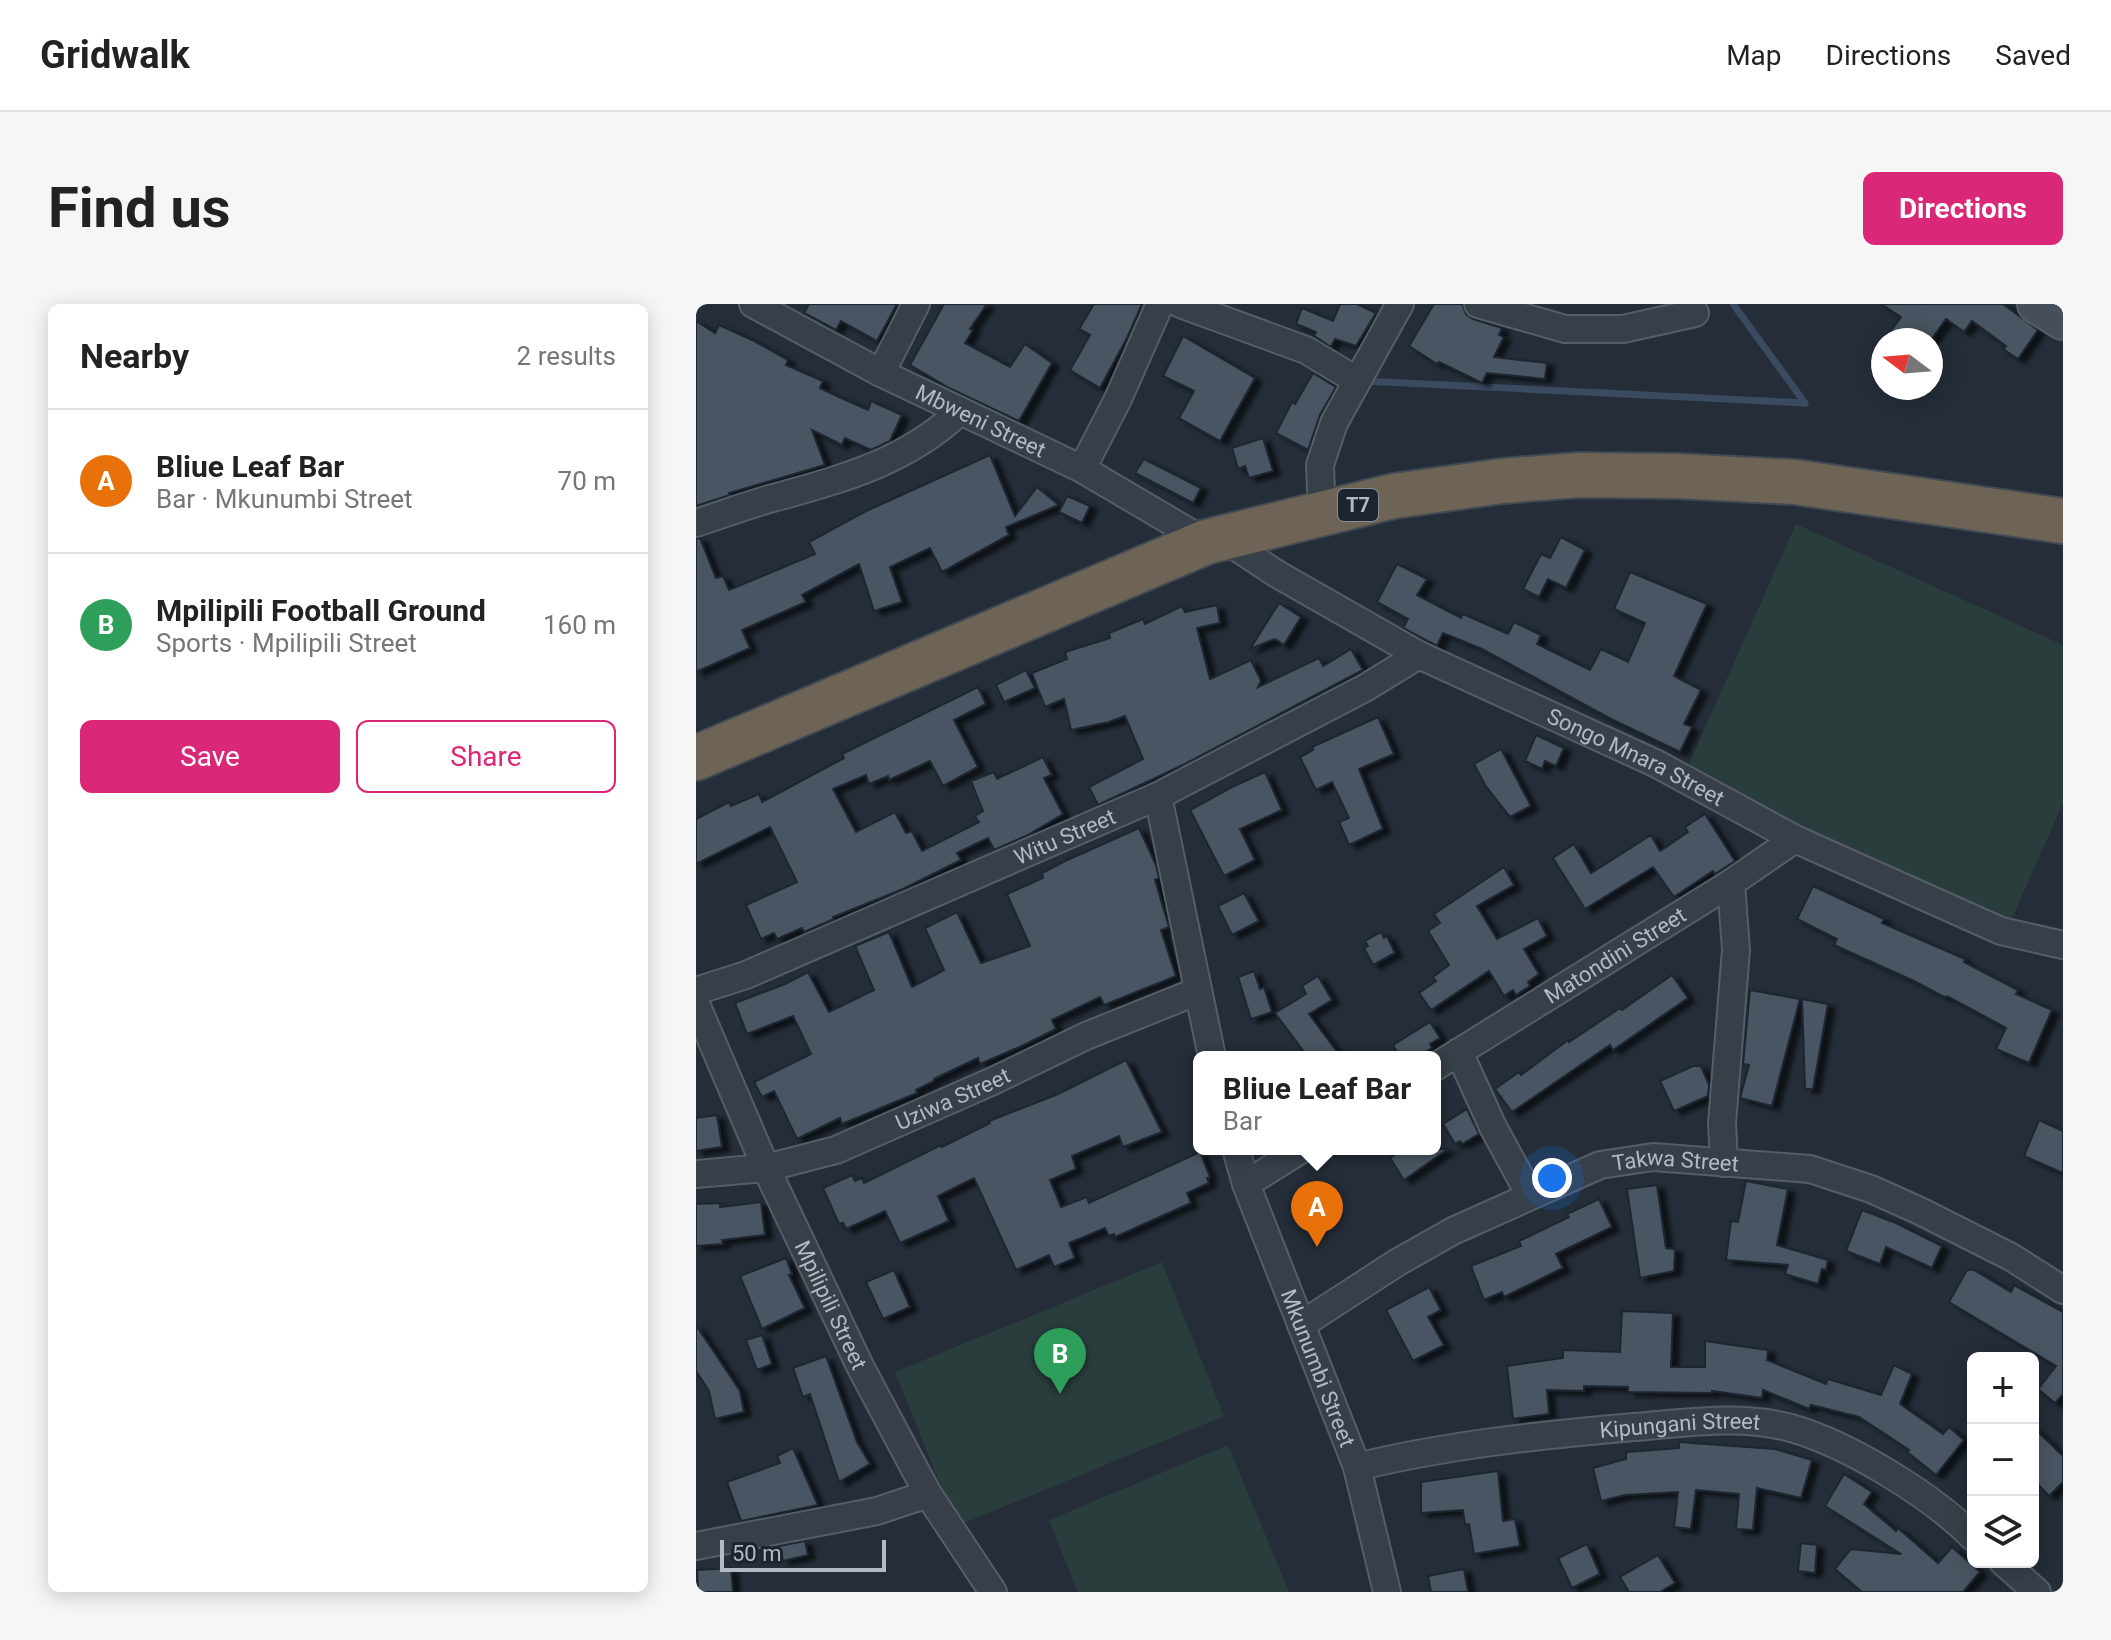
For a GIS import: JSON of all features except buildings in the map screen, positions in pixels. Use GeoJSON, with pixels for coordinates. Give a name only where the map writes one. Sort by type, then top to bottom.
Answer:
{"type":"FeatureCollection","features":[{"type":"Feature","properties":{"kind":"highway","name":"T7"},"geometry":{"type":"LineString","coordinates":[[696,758],[1214,539],[1394,496],[1502,481],[1579,475],[1676,476],[1795,482],[2063,521]]}},
{"type":"Feature","properties":{"kind":"main road"},"geometry":{"type":"LineString","coordinates":[[2037,304],[2063,320]]}},
{"type":"Feature","properties":{"kind":"street","name":"Mbweni Street"},"geometry":{"type":"LineString","coordinates":[[753,304],[881,373],[1082,469],[1214,539]]}},
{"type":"Feature","properties":{"kind":"street"},"geometry":{"type":"LineString","coordinates":[[881,373],[916,304]]}},
{"type":"Feature","properties":{"kind":"street"},"geometry":{"type":"LineString","coordinates":[[1082,469],[1118,399],[1160,304]]}},
{"type":"Feature","properties":{"kind":"street"},"geometry":{"type":"LineString","coordinates":[[1180,304],[1306,350],[1356,380]]}},
{"type":"Feature","properties":{"kind":"street"},"geometry":{"type":"LineString","coordinates":[[1322,514],[1320,465],[1334,423],[1400,304]]}},
{"type":"Feature","properties":{"kind":"street"},"geometry":{"type":"LineString","coordinates":[[1478,304],[1565,329],[1623,329],[1695,313]]}},
{"type":"Feature","properties":{"kind":"street"},"geometry":{"type":"LineString","coordinates":[[696,523],[839,481],[889,461],[942,428],[960,411]]}},
{"type":"Feature","properties":{"kind":"street","name":"Songo Mnara Street"},"geometry":{"type":"LineString","coordinates":[[1214,539],[1419,655],[1657,764],[1795,839],[2001,931],[2063,945]]}},
{"type":"Feature","properties":{"kind":"street","name":"Witu Street"},"geometry":{"type":"LineString","coordinates":[[696,991],[771,965],[1158,796],[1365,688],[1419,655]]}},
{"type":"Feature","properties":{"kind":"street"},"geometry":{"type":"LineString","coordinates":[[1158,796],[1211,1051]]}},
{"type":"Feature","properties":{"kind":"street","name":"Matondini Street"},"geometry":{"type":"LineString","coordinates":[[1441,1063],[1731,883],[1795,839]]}},
{"type":"Feature","properties":{"kind":"street"},"geometry":{"type":"LineString","coordinates":[[1724,1163],[1722,1123],[1736,950],[1731,883]]}},
{"type":"Feature","properties":{"kind":"street","name":"Uziwa Street"},"geometry":{"type":"LineString","coordinates":[[696,1174],[766,1168],[836,1150],[1086,1036],[1198,991]]}},
{"type":"Feature","properties":{"kind":"street","name":"Mpilipili Street"},"geometry":{"type":"LineString","coordinates":[[696,1004],[766,1168],[860,1366],[928,1494],[993,1592]]}},
{"type":"Feature","properties":{"kind":"street"},"geometry":{"type":"LineString","coordinates":[[1459,1052],[1493,1127],[1530,1195]]}},
{"type":"Feature","properties":{"kind":"street","name":"Mkunumbi Street"},"geometry":{"type":"LineString","coordinates":[[1238,1155],[1246,1184],[1357,1467],[1387,1592]]}},
{"type":"Feature","properties":{"kind":"street"},"geometry":{"type":"LineString","coordinates":[[1246,1184],[1292,1155]]}},
{"type":"Feature","properties":{"kind":"street","name":"Takwa Street"},"geometry":{"type":"LineString","coordinates":[[1301,1325],[1398,1262],[1453,1231],[1600,1165],[1653,1157],[1810,1169],[1871,1189],[2011,1257],[2063,1290]]}},
{"type":"Feature","properties":{"kind":"street","name":"Kipungani Street"},"geometry":{"type":"LineString","coordinates":[[1357,1467],[1484,1444],[1577,1433],[1696,1422],[1747,1421],[1790,1428],[1837,1446],[1906,1487],[1967,1533]]}},
{"type":"Feature","properties":{"kind":"street"},"geometry":{"type":"LineString","coordinates":[[696,1546],[877,1511],[928,1494]]}},
{"type":"Feature","properties":{"kind":"street"},"geometry":{"type":"LineString","coordinates":[[2010,1568],[2037,1592]]}},
{"type":"Feature","properties":{"kind":"shaded area"},"geometry":{"type":"Polygon","coordinates":[[[1796,524],[2063,645],[2063,803],[2009,925],[1683,777],[1796,524]]]}},
{"type":"Feature","properties":{"kind":"shaded area"},"geometry":{"type":"Polygon","coordinates":[[[1162,1262],[1224,1416],[957,1526],[895,1372],[1162,1262]]]}},
{"type":"Feature","properties":{"kind":"shaded area"},"geometry":{"type":"Polygon","coordinates":[[[1228,1445],[1289,1592],[1078,1592],[1049,1520],[1228,1445]]]}},
{"type":"Feature","properties":{"kind":"waterway"},"geometry":{"type":"LineString","coordinates":[[1733,304],[1805,403]]}},
{"type":"Feature","properties":{"kind":"waterway"},"geometry":{"type":"LineString","coordinates":[[1364,381],[1805,403]]}},
{"type":"Feature","properties":{"kind":"place","name":"Bliue Leaf Bar"},"geometry":{"type":"Point","coordinates":[1317,1247]}},
{"type":"Feature","properties":{"kind":"place","name":"Mpilipili Football Ground"},"geometry":{"type":"Point","coordinates":[1060,1394]}}]}
